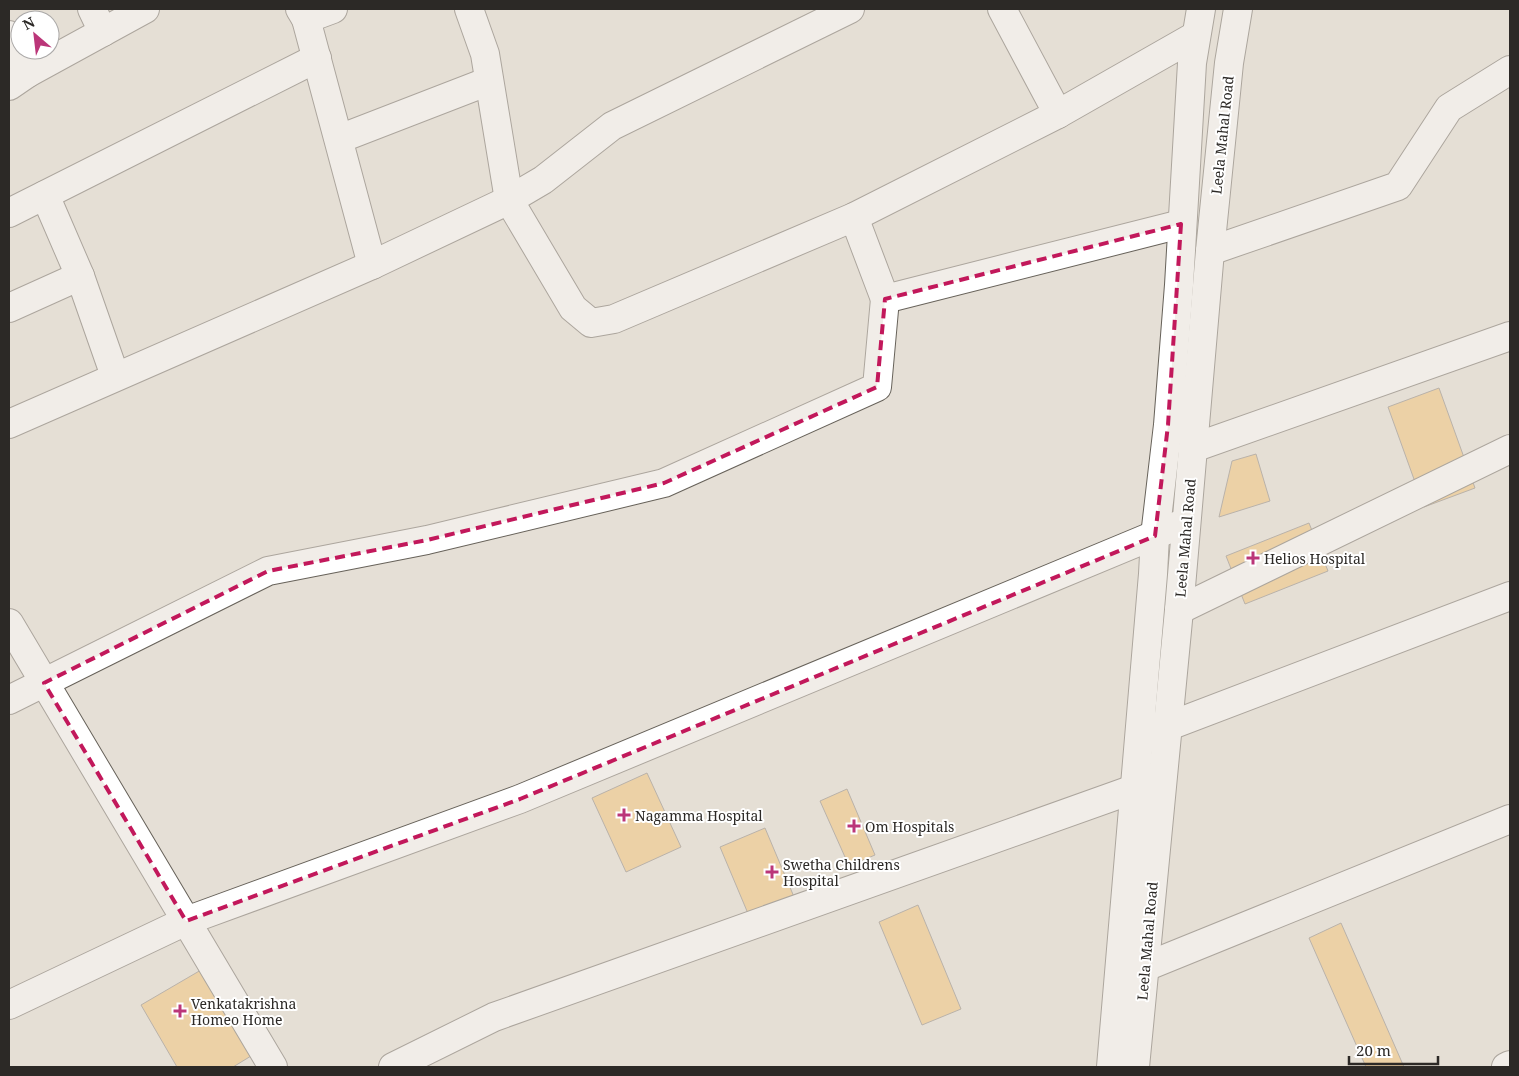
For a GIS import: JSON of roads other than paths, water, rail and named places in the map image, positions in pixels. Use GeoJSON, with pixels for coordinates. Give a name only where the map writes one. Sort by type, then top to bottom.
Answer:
{"type":"FeatureCollection","features":[{"type":"Feature","properties":{"kind":"street"},"geometry":{"type":"LineString","coordinates":[[9,35],[18,79],[97,20],[145,9]]}},
{"type":"Feature","properties":{"kind":"street"},"geometry":{"type":"LineString","coordinates":[[333,9],[303,14],[339,139],[372,265]]}},
{"type":"Feature","properties":{"kind":"street"},"geometry":{"type":"LineString","coordinates":[[469,9],[485,54],[509,200],[573,308],[591,322],[614,319],[854,217],[1058,114],[1195,36]]}},
{"type":"Feature","properties":{"kind":"street"},"geometry":{"type":"LineString","coordinates":[[9,424],[372,265],[509,200],[543,180],[612,126],[850,9]]}},
{"type":"Feature","properties":{"kind":"street"},"geometry":{"type":"LineString","coordinates":[[1002,9],[1058,114]]}},
{"type":"Feature","properties":{"kind":"street","name":"Leela Mahal Road"},"geometry":{"type":"LineString","coordinates":[[1116,1067],[1138,735],[1154,574],[1155,536],[1168,425],[1195,36],[1201,9]]}},
{"type":"Feature","properties":{"kind":"street","name":"Leela Mahal Road"},"geometry":{"type":"LineString","coordinates":[[1116,1067],[1145,967],[1169,726],[1210,251],[1229,63],[1240,10]]}},
{"type":"Feature","properties":{"kind":"street"},"geometry":{"type":"LineString","coordinates":[[9,213],[316,58]]}},
{"type":"Feature","properties":{"kind":"street"},"geometry":{"type":"LineString","coordinates":[[1210,251],[1398,186],[1449,108],[1510,70]]}},
{"type":"Feature","properties":{"kind":"street"},"geometry":{"type":"LineString","coordinates":[[339,139],[490,81]]}},
{"type":"Feature","properties":{"kind":"street"},"geometry":{"type":"LineString","coordinates":[[45,195],[80,276],[116,376]]}},
{"type":"Feature","properties":{"kind":"street"},"geometry":{"type":"LineString","coordinates":[[9,700],[268,571],[427,540],[664,483],[877,387],[884,299],[854,217]]}},
{"type":"Feature","properties":{"kind":"street"},"geometry":{"type":"LineString","coordinates":[[884,299],[1181,224]]}},
{"type":"Feature","properties":{"kind":"street"},"geometry":{"type":"LineString","coordinates":[[9,308],[80,276]]}},
{"type":"Feature","properties":{"kind":"street"},"geometry":{"type":"LineString","coordinates":[[1194,448],[1510,336]]}},
{"type":"Feature","properties":{"kind":"street"},"geometry":{"type":"LineString","coordinates":[[1179,610],[1510,449]]}},
{"type":"Feature","properties":{"kind":"street"},"geometry":{"type":"LineString","coordinates":[[9,1005],[186,921],[520,800],[1186,522]]}},
{"type":"Feature","properties":{"kind":"street"},"geometry":{"type":"LineString","coordinates":[[1138,735],[1169,726],[1510,596]]}},
{"type":"Feature","properties":{"kind":"street"},"geometry":{"type":"LineString","coordinates":[[9,623],[273,1067]]}},
{"type":"Feature","properties":{"kind":"street"},"geometry":{"type":"LineString","coordinates":[[392,1067],[494,1017],[1134,789]]}},
{"type":"Feature","properties":{"kind":"street"},"geometry":{"type":"LineString","coordinates":[[1145,967],[1510,819]]}},
{"type":"Feature","properties":{"kind":"street"},"geometry":{"type":"LineString","coordinates":[[1506,1067],[1510,1065]]}},
{"type":"Feature","properties":{"kind":"place","name":"Helios Hospital"},"geometry":{"type":"Point","coordinates":[1253,558]}},
{"type":"Feature","properties":{"kind":"place","name":"Nagamma Hospital"},"geometry":{"type":"Point","coordinates":[624,815]}},
{"type":"Feature","properties":{"kind":"place","name":"Om Hospitals"},"geometry":{"type":"Point","coordinates":[854,826]}},
{"type":"Feature","properties":{"kind":"place","name":"Swetha Childrens Hospital"},"geometry":{"type":"Point","coordinates":[772,872]}},
{"type":"Feature","properties":{"kind":"place","name":"Venkatakrishna Homeo Home"},"geometry":{"type":"Point","coordinates":[180,1011]}}]}
